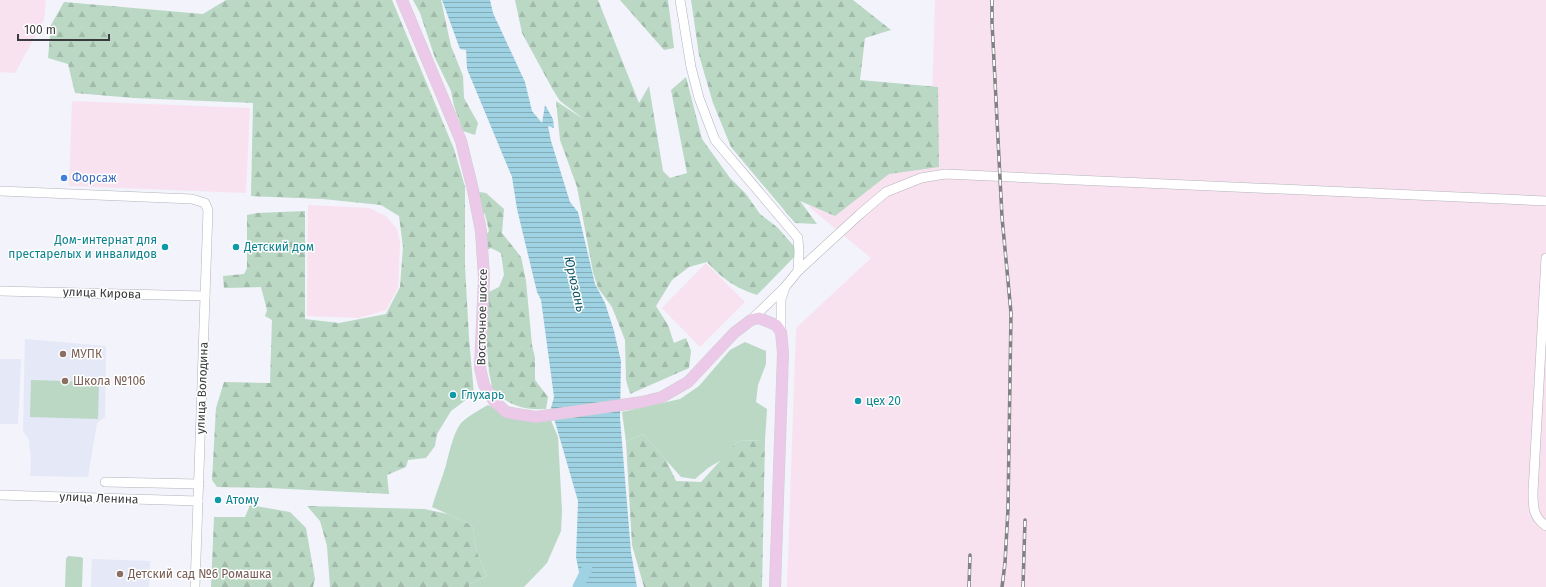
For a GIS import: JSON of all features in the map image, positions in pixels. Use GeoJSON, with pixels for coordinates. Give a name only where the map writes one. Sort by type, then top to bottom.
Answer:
{"type":"FeatureCollection","features":[{"type":"Feature","properties":{"kind":"main road","name":"Восточное шоссе"},"geometry":{"type":"LineString","coordinates":[[402,0],[461,141],[474,190],[481,231],[484,278],[480,368],[484,385],[494,401],[506,412],[536,417],[642,402],[662,397],[688,382],[702,369],[717,350],[734,333],[751,320]]}},
{"type":"Feature","properties":{"kind":"main road"},"geometry":{"type":"LineString","coordinates":[[751,320],[758,318],[766,320],[776,324],[781,332],[782,360],[775,587]]}},
{"type":"Feature","properties":{"kind":"street"},"geometry":{"type":"LineString","coordinates":[[680,0],[691,67],[699,98],[715,140],[798,238],[798,271]]}},
{"type":"Feature","properties":{"kind":"street","name":"Восточное шоссе"},"geometry":{"type":"LineString","coordinates":[[751,320],[785,287],[798,271],[886,192],[921,178],[945,174],[1546,201]]}},
{"type":"Feature","properties":{"kind":"street","name":"улица Володина"},"geometry":{"type":"LineString","coordinates":[[0,191],[192,199],[205,203],[208,210],[195,587]]}},
{"type":"Feature","properties":{"kind":"street"},"geometry":{"type":"LineString","coordinates":[[1546,258],[1533,492],[1533,509],[1537,518],[1546,526]]}},
{"type":"Feature","properties":{"kind":"street"},"geometry":{"type":"LineString","coordinates":[[781,332],[781,300],[785,287]]}},
{"type":"Feature","properties":{"kind":"street","name":"улица Кирова"},"geometry":{"type":"LineString","coordinates":[[0,291],[205,296]]}},
{"type":"Feature","properties":{"kind":"street","name":"улица Ленина"},"geometry":{"type":"LineString","coordinates":[[105,482],[199,484]]}},
{"type":"Feature","properties":{"kind":"street","name":"улица Ленина"},"geometry":{"type":"LineString","coordinates":[[0,495],[198,501]]}},
{"type":"Feature","properties":{"kind":"shaded area"},"geometry":{"type":"Polygon","coordinates":[[[0,0],[46,0],[44,20],[15,73],[0,72],[0,0]]]}},
{"type":"Feature","properties":{"kind":"shaded area"},"geometry":{"type":"Polygon","coordinates":[[[935,0],[1546,0],[1546,587],[787,587],[796,328],[871,258],[809,207],[931,134],[935,0]]]}},
{"type":"Feature","properties":{"kind":"shaded area"},"geometry":{"type":"Polygon","coordinates":[[[72,101],[250,108],[246,193],[69,186],[72,101]]]}},
{"type":"Feature","properties":{"kind":"shaded area"},"geometry":{"type":"Polygon","coordinates":[[[308,205],[369,208],[386,216],[397,229],[400,242],[398,288],[386,310],[359,318],[307,316],[308,205]]]}},
{"type":"Feature","properties":{"kind":"shaded area"},"geometry":{"type":"Polygon","coordinates":[[[706,263],[745,302],[700,347],[662,308],[706,263]]]}},
{"type":"Feature","properties":{"kind":"shaded area","name":"Школа №106"},"geometry":{"type":"Polygon","coordinates":[[[25,339],[106,346],[105,417],[97,423],[88,477],[30,476],[31,461],[29,440],[23,431],[25,339]]]}},
{"type":"Feature","properties":{"kind":"shaded area"},"geometry":{"type":"Polygon","coordinates":[[[0,359],[21,359],[18,424],[0,424],[0,359]]]}},
{"type":"Feature","properties":{"kind":"shaded area","name":"Детский сад №6 Ромашка"},"geometry":{"type":"Polygon","coordinates":[[[92,559],[150,561],[149,587],[91,587],[92,559]]]}},
{"type":"Feature","properties":{"kind":"green space"},"geometry":{"type":"Polygon","coordinates":[[[226,0],[392,0],[454,149],[465,187],[465,266],[474,394],[451,411],[437,434],[435,446],[426,458],[408,460],[406,467],[387,475],[389,494],[217,487],[212,480],[216,408],[224,382],[270,383],[272,320],[265,316],[267,310],[261,287],[224,288],[223,276],[244,274],[247,268],[247,215],[257,213],[305,211],[305,319],[339,323],[386,314],[400,287],[403,247],[399,216],[381,205],[323,199],[251,196],[253,103],[134,98],[75,93],[68,64],[48,58],[51,25],[64,2],[203,14],[226,0]]]}},
{"type":"Feature","properties":{"kind":"green space"},"geometry":{"type":"Polygon","coordinates":[[[413,0],[441,0],[451,46],[463,76],[464,98],[478,123],[475,135],[463,131],[454,106],[451,91],[435,58],[420,13],[413,0]]]}},
{"type":"Feature","properties":{"kind":"green space"},"geometry":{"type":"Polygon","coordinates":[[[515,0],[598,0],[639,103],[649,86],[663,171],[670,178],[687,173],[671,90],[686,77],[702,139],[730,178],[746,194],[760,214],[778,228],[799,252],[757,295],[730,282],[707,262],[689,267],[672,280],[656,306],[668,325],[674,343],[686,338],[691,351],[689,368],[630,394],[626,380],[625,340],[612,307],[598,288],[593,272],[577,187],[560,140],[556,101],[585,120],[560,101],[553,90],[522,33],[515,0]]]}},
{"type":"Feature","properties":{"kind":"green space"},"geometry":{"type":"Polygon","coordinates":[[[620,0],[668,0],[674,48],[664,50],[620,0]]]}},
{"type":"Feature","properties":{"kind":"green space"},"geometry":{"type":"Polygon","coordinates":[[[691,0],[853,0],[891,30],[865,38],[860,80],[938,87],[939,167],[889,174],[835,216],[800,201],[817,224],[795,223],[731,147],[713,103],[699,55],[691,0]]]}},
{"type":"Feature","properties":{"kind":"green space"},"geometry":{"type":"Polygon","coordinates":[[[479,192],[486,193],[504,209],[502,233],[521,257],[526,281],[532,345],[535,358],[535,380],[548,397],[546,409],[530,409],[512,404],[493,391],[489,372],[483,295],[499,287],[504,275],[501,253],[491,248],[483,252],[482,240],[489,231],[485,214],[480,211],[479,192]]]}},
{"type":"Feature","properties":{"kind":"green space"},"geometry":{"type":"Polygon","coordinates":[[[745,342],[766,351],[766,364],[758,385],[756,402],[767,409],[765,440],[738,441],[723,459],[708,468],[695,479],[681,477],[643,434],[626,442],[622,412],[680,399],[699,386],[730,350],[745,342]]]}},
{"type":"Feature","properties":{"kind":"green space"},"geometry":{"type":"Polygon","coordinates":[[[31,380],[99,382],[98,419],[30,417],[31,380]]]}},
{"type":"Feature","properties":{"kind":"green space"},"geometry":{"type":"Polygon","coordinates":[[[488,405],[499,411],[550,418],[558,437],[562,511],[561,531],[547,563],[524,587],[469,587],[470,584],[487,576],[476,550],[473,526],[432,507],[452,442],[459,426],[468,417],[488,405]]]}},
{"type":"Feature","properties":{"kind":"green space"},"geometry":{"type":"Polygon","coordinates":[[[643,434],[666,460],[676,481],[701,482],[738,441],[765,440],[762,587],[644,587],[632,545],[626,442],[643,434]]]}},
{"type":"Feature","properties":{"kind":"green space"},"geometry":{"type":"Polygon","coordinates":[[[250,505],[290,512],[306,528],[315,579],[313,587],[211,587],[214,517],[245,517],[250,505]]]}},
{"type":"Feature","properties":{"kind":"green space"},"geometry":{"type":"Polygon","coordinates":[[[307,506],[424,509],[448,514],[473,526],[476,550],[487,576],[470,584],[469,587],[330,587],[327,546],[320,521],[307,506]]]}},
{"type":"Feature","properties":{"kind":"green space"},"geometry":{"type":"Polygon","coordinates":[[[68,556],[83,558],[82,587],[65,587],[66,559],[68,556]]]}},
{"type":"Feature","properties":{"kind":"water","name":"Юрюзань"},"geometry":{"type":"Polygon","coordinates":[[[442,0],[490,0],[493,13],[525,82],[532,111],[542,123],[545,105],[553,119],[554,128],[548,126],[551,141],[570,202],[578,212],[595,284],[605,303],[614,331],[621,361],[620,418],[631,552],[637,587],[582,587],[576,557],[578,501],[551,408],[554,397],[541,300],[537,292],[517,209],[512,177],[467,69],[466,50],[460,49],[442,0]]]}},
{"type":"Feature","properties":{"kind":"waterway"},"geometry":{"type":"LineString","coordinates":[[578,587],[587,569]]}},
{"type":"Feature","properties":{"kind":"railway"},"geometry":{"type":"LineString","coordinates":[[992,0],[1002,217],[1011,313],[1008,509],[1002,587]]}},
{"type":"Feature","properties":{"kind":"railway"},"geometry":{"type":"LineString","coordinates":[[1023,587],[1025,520]]}},
{"type":"Feature","properties":{"kind":"railway"},"geometry":{"type":"LineString","coordinates":[[969,587],[970,555]]}},
{"type":"Feature","properties":{"kind":"place","name":"Форсаж"},"geometry":{"type":"Point","coordinates":[64,178]}},
{"type":"Feature","properties":{"kind":"place","name":"Дом-интернат для престарелых и инвалидов"},"geometry":{"type":"Point","coordinates":[165,247]}},
{"type":"Feature","properties":{"kind":"place","name":"Детский дом"},"geometry":{"type":"Point","coordinates":[236,247]}},
{"type":"Feature","properties":{"kind":"place","name":"МУПК"},"geometry":{"type":"Point","coordinates":[63,354]}},
{"type":"Feature","properties":{"kind":"place","name":"Школа №106"},"geometry":{"type":"Point","coordinates":[65,381]}},
{"type":"Feature","properties":{"kind":"place","name":"Глухарь"},"geometry":{"type":"Point","coordinates":[453,395]}},
{"type":"Feature","properties":{"kind":"place","name":"цех 20"},"geometry":{"type":"Point","coordinates":[858,401]}},
{"type":"Feature","properties":{"kind":"place","name":"Атому"},"geometry":{"type":"Point","coordinates":[218,500]}},
{"type":"Feature","properties":{"kind":"place","name":"Детский сад №6 Ромашка"},"geometry":{"type":"Point","coordinates":[120,574]}}]}
